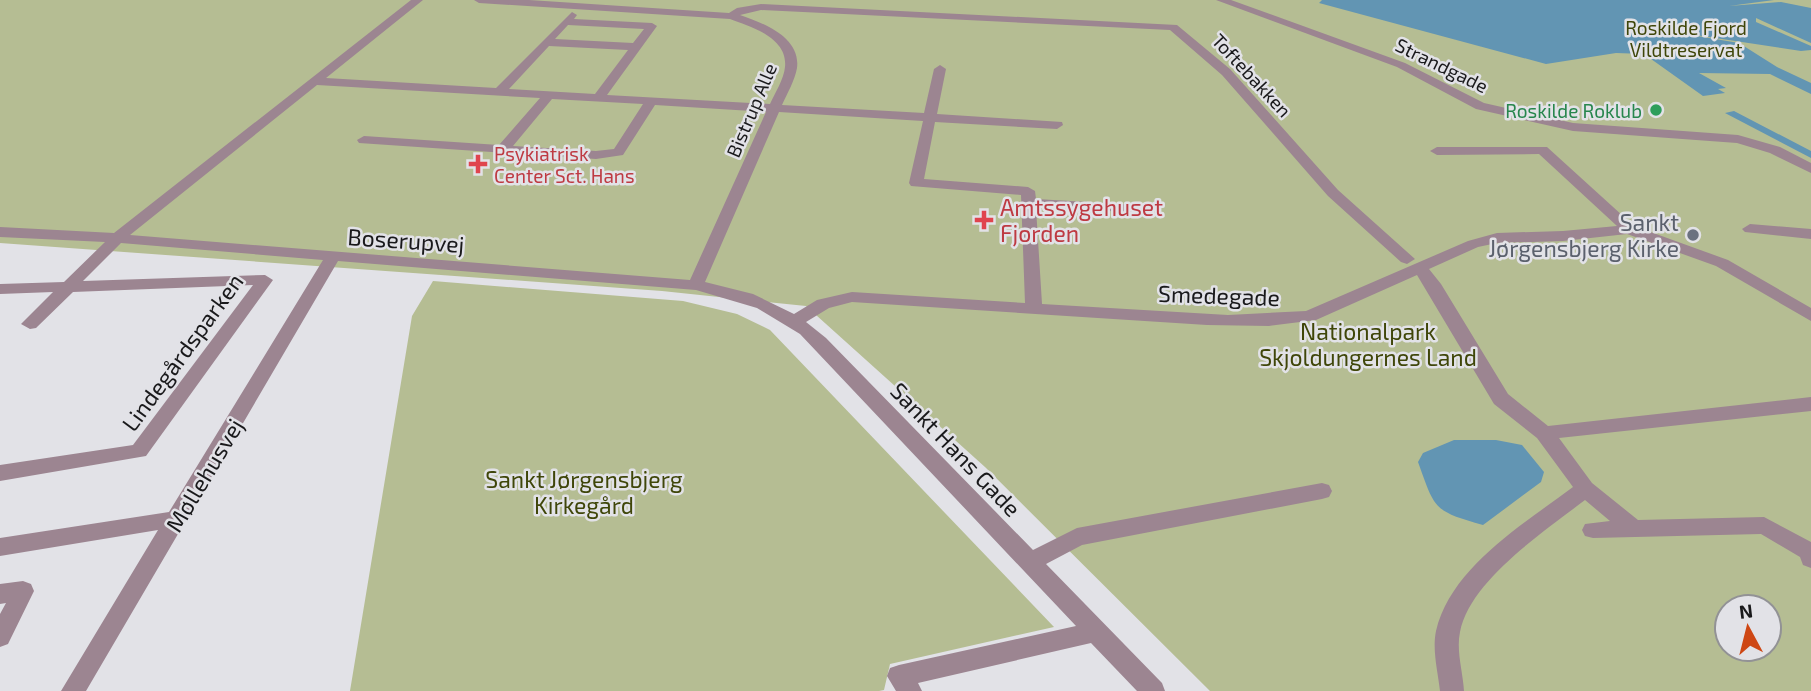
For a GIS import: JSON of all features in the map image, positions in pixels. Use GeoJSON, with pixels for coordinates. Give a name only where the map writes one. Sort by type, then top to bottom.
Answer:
{"type":"FeatureCollection","features":[{"type":"Feature","properties":{"kind":"street"},"geometry":{"type":"LineString","coordinates":[[30,324],[115,239],[418,0]]}},
{"type":"Feature","properties":{"kind":"street","name":"Bistrup Alle"},"geometry":{"type":"LineString","coordinates":[[479,0],[731,16],[775,35],[785,44],[793,58],[791,70],[696,285]]}},
{"type":"Feature","properties":{"kind":"street","name":"Strandgade"},"geometry":{"type":"LineString","coordinates":[[1221,0],[1401,65],[1453,94],[1506,113],[1573,127],[1738,139],[1788,155],[1811,169]]}},
{"type":"Feature","properties":{"kind":"street"},"geometry":{"type":"LineString","coordinates":[[500,92],[580,6]]}},
{"type":"Feature","properties":{"kind":"street","name":"Toftebakken"},"geometry":{"type":"LineString","coordinates":[[731,16],[741,10],[761,8],[1173,27],[1226,72],[1333,193],[1433,284],[1501,399],[1544,433],[1585,489],[1634,529]]}},
{"type":"Feature","properties":{"kind":"street"},"geometry":{"type":"LineString","coordinates":[[565,22],[652,26],[598,98]]}},
{"type":"Feature","properties":{"kind":"street"},"geometry":{"type":"LineString","coordinates":[[546,42],[636,47]]}},
{"type":"Feature","properties":{"kind":"street"},"geometry":{"type":"LineString","coordinates":[[940,69],[916,183],[1028,191],[1034,308]]}},
{"type":"Feature","properties":{"kind":"street"},"geometry":{"type":"LineString","coordinates":[[315,81],[1057,125]]}},
{"type":"Feature","properties":{"kind":"street"},"geometry":{"type":"LineString","coordinates":[[503,149],[550,95]]}},
{"type":"Feature","properties":{"kind":"street"},"geometry":{"type":"LineString","coordinates":[[364,140],[596,155],[618,152],[651,102]]}},
{"type":"Feature","properties":{"kind":"street"},"geometry":{"type":"LineString","coordinates":[[1437,150],[1542,150],[1562,172],[1571,174],[1629,229],[1646,238],[1720,262],[1780,294],[1811,316]]}},
{"type":"Feature","properties":{"kind":"street"},"geometry":{"type":"LineString","coordinates":[[1029,203],[1134,208]]}},
{"type":"Feature","properties":{"kind":"street","name":"Smedegade"},"geometry":{"type":"LineString","coordinates":[[796,320],[823,304],[852,297],[1264,321],[1289,320],[1310,316],[1413,263],[1497,238],[1563,236],[1629,229]]}},
{"type":"Feature","properties":{"kind":"street"},"geometry":{"type":"LineString","coordinates":[[1750,229],[1811,234]]}},
{"type":"Feature","properties":{"kind":"street","name":"Boserupvej"},"geometry":{"type":"LineString","coordinates":[[0,232],[318,254],[332,258],[443,264],[696,285]]}},
{"type":"Feature","properties":{"kind":"street","name":"Møllehusvej"},"geometry":{"type":"LineString","coordinates":[[73,691],[332,258]]}},
{"type":"Feature","properties":{"kind":"street","name":"Lindegårdsparken"},"geometry":{"type":"LineString","coordinates":[[0,289],[265,280],[139,451],[0,472]]}},
{"type":"Feature","properties":{"kind":"street","name":"Sankt Hans Gade"},"geometry":{"type":"LineString","coordinates":[[696,285],[734,292],[764,302],[796,320],[1032,561],[1153,691]]}},
{"type":"Feature","properties":{"kind":"street"},"geometry":{"type":"LineString","coordinates":[[1544,433],[1811,404]]}},
{"type":"Feature","properties":{"kind":"street"},"geometry":{"type":"LineString","coordinates":[[1452,691],[1448,632],[1460,601],[1512,545],[1585,489]]}},
{"type":"Feature","properties":{"kind":"street"},"geometry":{"type":"LineString","coordinates":[[1032,561],[1077,537],[1322,491]]}},
{"type":"Feature","properties":{"kind":"street"},"geometry":{"type":"LineString","coordinates":[[0,547],[177,519]]}},
{"type":"Feature","properties":{"kind":"street"},"geometry":{"type":"LineString","coordinates":[[1594,530],[1764,525],[1811,552],[1811,559]]}},
{"type":"Feature","properties":{"kind":"street"},"geometry":{"type":"LineString","coordinates":[[0,594],[23,591],[0,637]]}},
{"type":"Feature","properties":{"kind":"street"},"geometry":{"type":"LineString","coordinates":[[910,691],[899,676],[1097,631]]}},
{"type":"Feature","properties":{"kind":"green space","name":"Nationalpark Skjoldungernes Land"},"geometry":{"type":"Polygon","coordinates":[[[0,0],[1811,0],[1811,691],[1210,691],[985,467],[806,306],[662,291],[0,243],[0,0]]]}},
{"type":"Feature","properties":{"kind":"green space","name":"Sankt Jørgensbjerg Kirkegård"},"geometry":{"type":"Polygon","coordinates":[[[433,281],[683,301],[737,314],[770,330],[1054,627],[890,664],[884,690],[879,691],[350,691],[412,316],[433,281]]]}},
{"type":"Feature","properties":{"kind":"water","name":"Roskilde Fjord Vildtreservat"},"geometry":{"type":"Polygon","coordinates":[[[1322,0],[1774,0],[1729,6],[1781,2],[1811,8],[1811,43],[1756,18],[1756,22],[1811,46],[1811,50],[1801,51],[1649,28],[1739,43],[1777,67],[1811,83],[1811,94],[1770,74],[1699,73],[1726,88],[1718,89],[1725,93],[1703,96],[1644,54],[1616,53],[1546,64],[1319,3],[1322,0]]]}},
{"type":"Feature","properties":{"kind":"water"},"geometry":{"type":"Polygon","coordinates":[[[1734,111],[1811,151],[1811,158],[1725,113],[1734,111]]]}},
{"type":"Feature","properties":{"kind":"water"},"geometry":{"type":"Polygon","coordinates":[[[1454,440],[1496,440],[1522,445],[1544,472],[1541,482],[1483,525],[1454,516],[1438,506],[1433,499],[1418,462],[1423,453],[1454,440]]]}},
{"type":"Feature","properties":{"kind":"place","name":"Roskilde Roklub"},"geometry":{"type":"Point","coordinates":[1656,110]}},
{"type":"Feature","properties":{"kind":"place","name":"Psykiatrisk Center Sct. Hans"},"geometry":{"type":"Point","coordinates":[478,164]}},
{"type":"Feature","properties":{"kind":"place","name":"Amtssygehuset Fjorden"},"geometry":{"type":"Point","coordinates":[984,220]}},
{"type":"Feature","properties":{"kind":"place","name":"Sankt Jørgensbjerg Kirke"},"geometry":{"type":"Point","coordinates":[1693,235]}}]}
